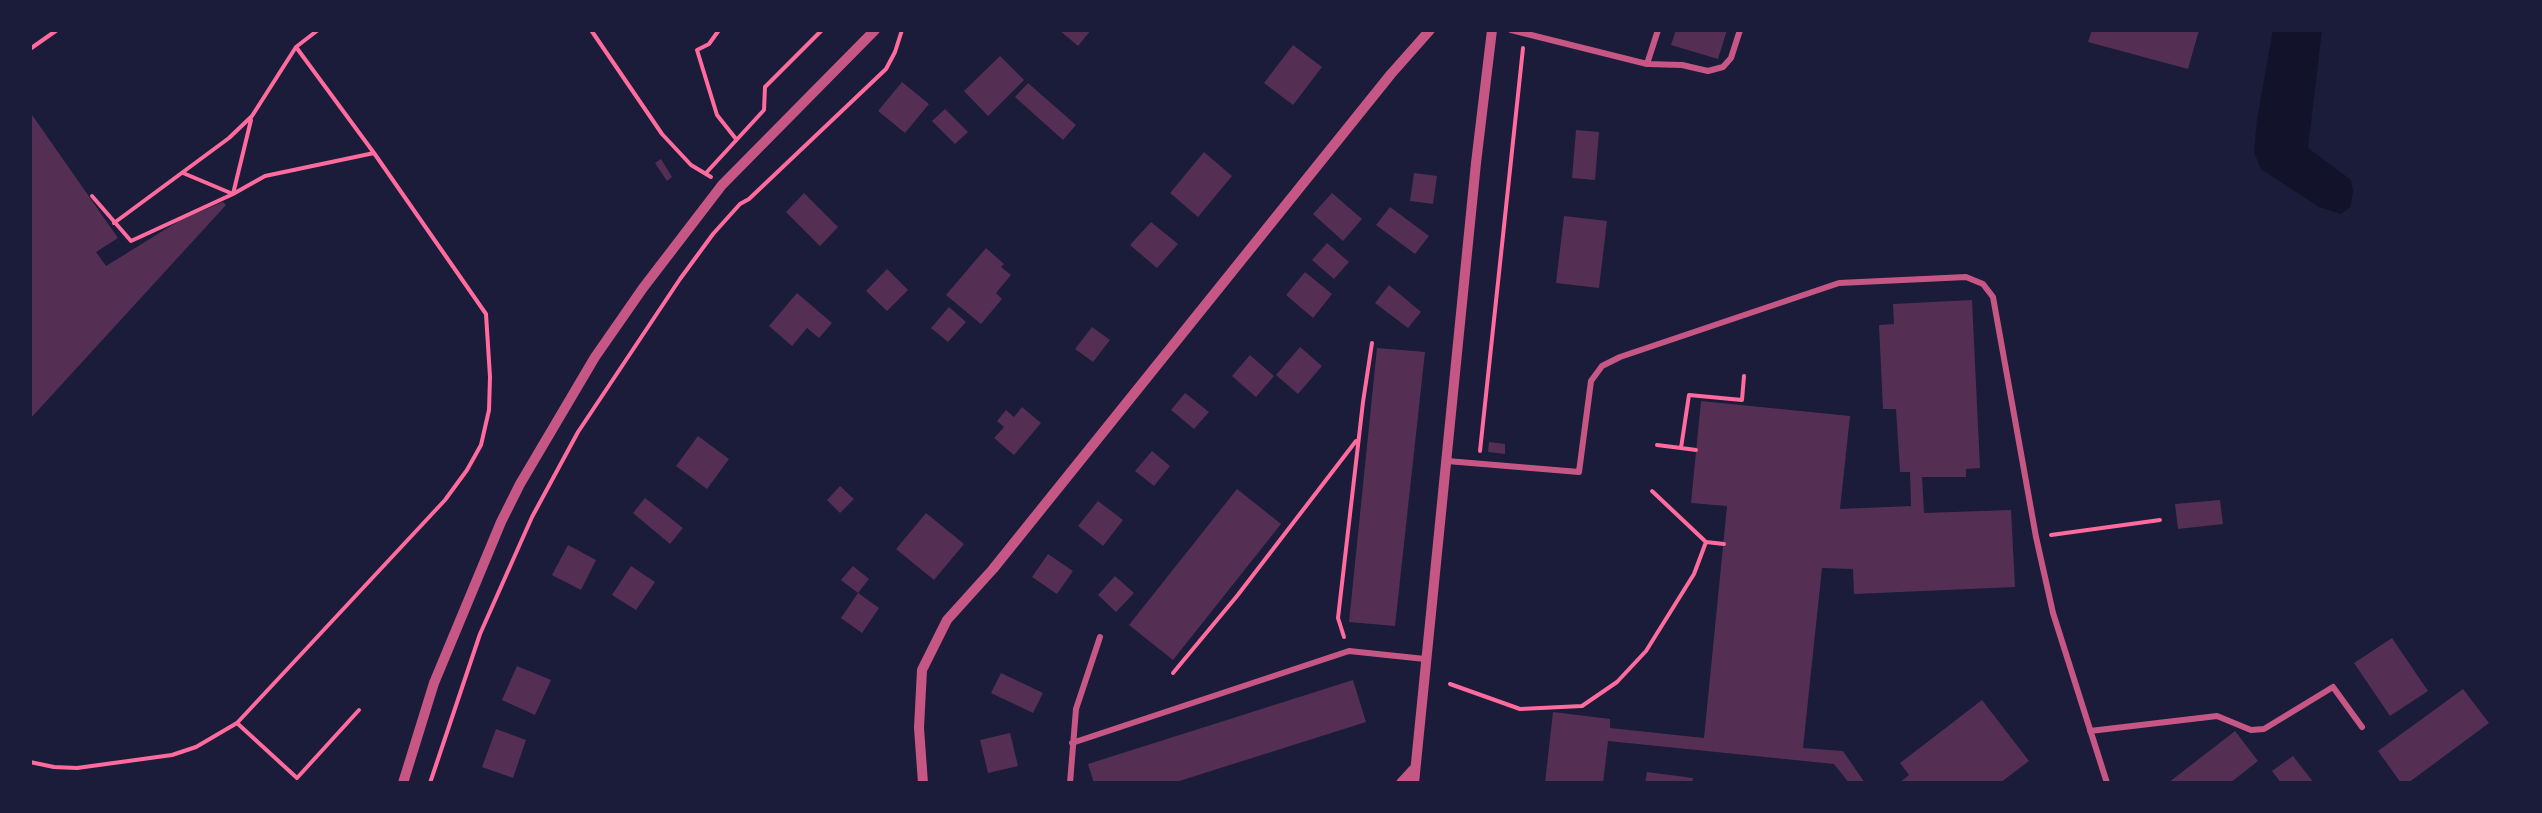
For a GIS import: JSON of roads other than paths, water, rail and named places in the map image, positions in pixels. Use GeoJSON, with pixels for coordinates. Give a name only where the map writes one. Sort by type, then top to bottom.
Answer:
{"type":"FeatureCollection","features":[{"type":"Feature","properties":{"kind":"street"},"geometry":{"type":"LineString","coordinates":[[403,783],[434,683],[501,522],[595,358],[722,185],[875,30]]}},
{"type":"Feature","properties":{"kind":"street"},"geometry":{"type":"LineString","coordinates":[[923,783],[919,728],[922,670],[946,620],[1005,554],[1430,30]]}},
{"type":"Feature","properties":{"kind":"street"},"geometry":{"type":"LineString","coordinates":[[1414,783],[1492,30]]}},
{"type":"Feature","properties":{"kind":"street"},"geometry":{"type":"LineString","coordinates":[[1401,783],[1415,768]]}},
{"type":"Feature","properties":{"kind":"lane"},"geometry":{"type":"LineString","coordinates":[[1511,30],[1647,64],[1682,65],[1708,72],[1722,67],[1731,58],[1740,30]]}},
{"type":"Feature","properties":{"kind":"lane"},"geometry":{"type":"LineString","coordinates":[[1647,64],[1658,30]]}},
{"type":"Feature","properties":{"kind":"lane"},"geometry":{"type":"LineString","coordinates":[[1446,460],[1579,472],[1591,381],[1602,366],[1620,357],[1839,284],[1966,277],[1983,284],[1993,297],[2053,613],[2107,783]]}},
{"type":"Feature","properties":{"kind":"lane"},"geometry":{"type":"LineString","coordinates":[[1070,783],[1076,709],[1100,637]]}},
{"type":"Feature","properties":{"kind":"lane"},"geometry":{"type":"LineString","coordinates":[[1072,743],[1349,651],[1426,659]]}},
{"type":"Feature","properties":{"kind":"lane"},"geometry":{"type":"LineString","coordinates":[[2090,731],[2217,716],[2251,730],[2264,729],[2333,687],[2362,727]]}}]}
